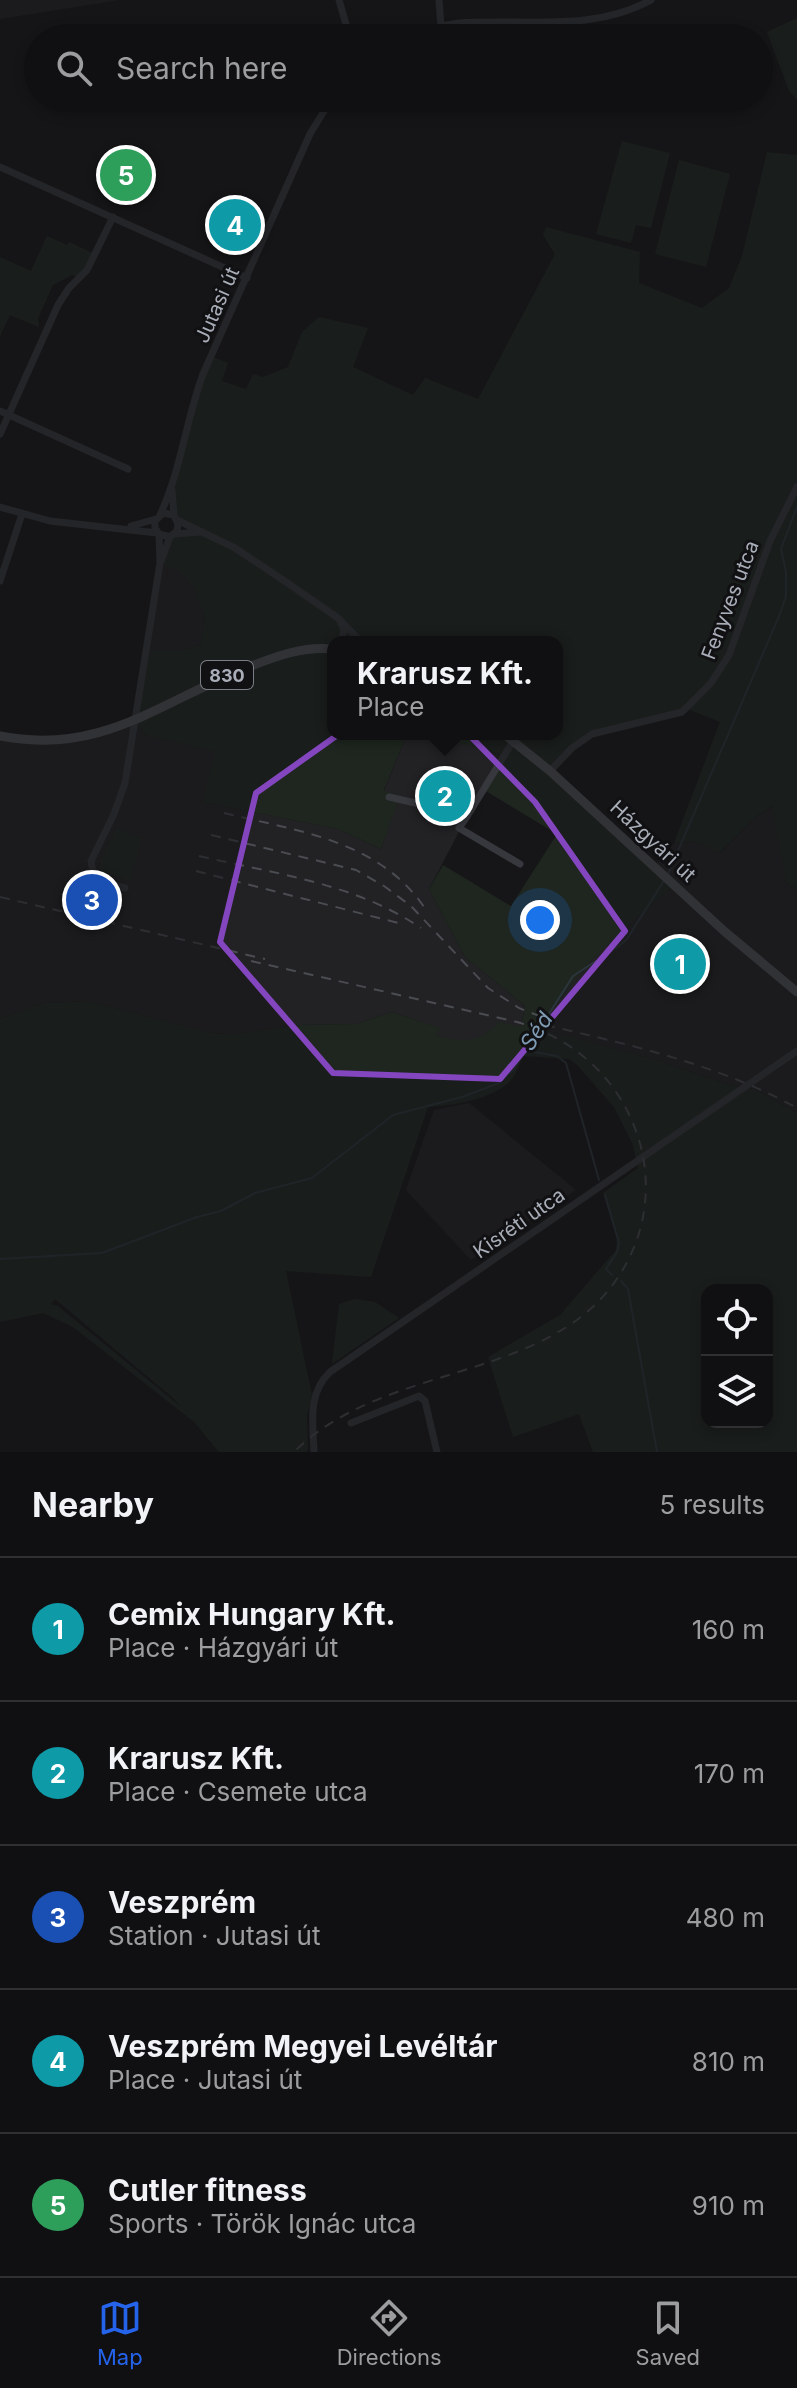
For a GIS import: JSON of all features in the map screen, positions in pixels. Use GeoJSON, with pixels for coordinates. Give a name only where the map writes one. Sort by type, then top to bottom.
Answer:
{"type":"FeatureCollection","features":[{"type":"Feature","properties":{"kind":"main road","name":"830"},"geometry":{"type":"LineString","coordinates":[[0,736],[39,742],[72,740],[134,722],[219,679],[279,655],[327,649]]}},
{"type":"Feature","properties":{"kind":"main road","name":"Házgyári út"},"geometry":{"type":"LineString","coordinates":[[513,740],[775,976],[797,990]]}},
{"type":"Feature","properties":{"kind":"main road"},"geometry":{"type":"LineString","coordinates":[[775,976],[797,998]]}},
{"type":"Feature","properties":{"kind":"street"},"geometry":{"type":"LineString","coordinates":[[339,0],[346,24]]}},
{"type":"Feature","properties":{"kind":"street"},"geometry":{"type":"LineString","coordinates":[[439,0],[441,24]]}},
{"type":"Feature","properties":{"kind":"street"},"geometry":{"type":"LineString","coordinates":[[457,24],[481,21],[586,21],[626,11],[651,0]]}},
{"type":"Feature","properties":{"kind":"street","name":"Jutasi út"},"geometry":{"type":"LineString","coordinates":[[125,888],[94,878],[91,867],[123,792],[160,563],[158,517],[172,489],[192,404],[310,134],[323,112]]}},
{"type":"Feature","properties":{"kind":"street"},"geometry":{"type":"LineString","coordinates":[[0,167],[247,278]]}},
{"type":"Feature","properties":{"kind":"street"},"geometry":{"type":"LineString","coordinates":[[0,434],[4,413],[58,305],[87,270],[113,217]]}},
{"type":"Feature","properties":{"kind":"street"},"geometry":{"type":"LineString","coordinates":[[4,413],[128,469]]}},
{"type":"Feature","properties":{"kind":"street","name":"Fenyves utca"},"geometry":{"type":"LineString","coordinates":[[550,771],[572,748],[592,734],[682,712],[711,683],[729,655],[770,541],[797,487]]}},
{"type":"Feature","properties":{"kind":"street","name":"Jutasi út"},"geometry":{"type":"LineString","coordinates":[[160,563],[178,526],[172,489]]}},
{"type":"Feature","properties":{"kind":"street"},"geometry":{"type":"LineString","coordinates":[[0,507],[50,521],[128,527],[158,534],[202,531]]}},
{"type":"Feature","properties":{"kind":"street"},"geometry":{"type":"LineString","coordinates":[[128,527],[167,513],[235,548],[338,618],[355,636]]}},
{"type":"Feature","properties":{"kind":"street"},"geometry":{"type":"LineString","coordinates":[[0,581],[22,514]]}},
{"type":"Feature","properties":{"kind":"street"},"geometry":{"type":"LineString","coordinates":[[338,618],[344,630],[342,636]]}},
{"type":"Feature","properties":{"kind":"street"},"geometry":{"type":"LineString","coordinates":[[507,740],[459,828],[520,864]]}},
{"type":"Feature","properties":{"kind":"street"},"geometry":{"type":"LineString","coordinates":[[389,797],[468,815]]}},
{"type":"Feature","properties":{"kind":"street","name":"Kisréti utca"},"geometry":{"type":"LineString","coordinates":[[314,1452],[313,1402],[319,1385],[330,1372],[797,1052]]}},
{"type":"Feature","properties":{"kind":"street"},"geometry":{"type":"LineString","coordinates":[[351,1423],[419,1396],[425,1401],[437,1452]]}},
{"type":"Feature","properties":{"kind":"highlighted area"},"geometry":{"type":"Polygon","coordinates":[[[415,680],[535,802],[625,931],[500,1079],[333,1073],[220,942],[256,793],[415,680]]]}},
{"type":"Feature","properties":{"kind":"shaded area"},"geometry":{"type":"Polygon","coordinates":[[[0,0],[119,0],[0,19],[0,0]]]}},
{"type":"Feature","properties":{"kind":"shaded area"},"geometry":{"type":"Polygon","coordinates":[[[797,18],[797,100],[789,91],[773,48],[773,29],[797,18]]]}},
{"type":"Feature","properties":{"kind":"shaded area"},"geometry":{"type":"Polygon","coordinates":[[[622,141],[670,153],[651,228],[636,225],[631,243],[596,234],[622,141]]]}},
{"type":"Feature","properties":{"kind":"shaded area"},"geometry":{"type":"Polygon","coordinates":[[[767,152],[797,155],[797,890],[786,882],[772,806],[754,818],[720,852],[693,841],[674,843],[720,722],[685,708],[592,734],[550,771],[674,885],[584,969],[554,1007],[542,1029],[659,1061],[730,1085],[754,1089],[797,1113],[797,1452],[593,1452],[579,1414],[513,1437],[488,1357],[560,1315],[616,1250],[617,1238],[603,1193],[638,1168],[633,1145],[614,1107],[577,1065],[569,1059],[523,1056],[512,1079],[496,1092],[461,1103],[428,1107],[371,1277],[286,1271],[312,1395],[307,1416],[308,1450],[219,1452],[194,1422],[73,1327],[43,1313],[0,1322],[0,1019],[44,1003],[88,1001],[211,1033],[235,1034],[300,1025],[356,1024],[391,1012],[440,1028],[436,1036],[454,1039],[477,1038],[499,1022],[521,1027],[525,1006],[465,957],[429,889],[443,865],[511,906],[557,834],[484,790],[504,755],[452,740],[563,740],[563,636],[327,636],[327,740],[405,740],[384,790],[400,796],[381,849],[338,829],[202,802],[215,752],[146,735],[133,720],[144,650],[184,650],[200,645],[205,618],[194,588],[178,569],[159,565],[171,537],[199,532],[178,519],[173,483],[211,356],[228,363],[222,381],[246,389],[253,374],[263,377],[288,367],[302,332],[319,317],[368,328],[353,367],[413,395],[425,378],[478,399],[555,254],[543,235],[546,227],[640,252],[639,283],[702,308],[729,288],[742,256],[767,152]],[[55,1299],[51,1304],[58,1306],[180,1406],[55,1299]]]}},
{"type":"Feature","properties":{"kind":"shaded area"},"geometry":{"type":"Polygon","coordinates":[[[679,160],[730,174],[706,267],[655,254],[679,160]]]}},
{"type":"Feature","properties":{"kind":"shaded area"},"geometry":{"type":"Polygon","coordinates":[[[47,236],[95,254],[80,278],[72,275],[53,285],[38,318],[39,327],[10,315],[0,336],[0,257],[31,271],[47,236]]]}},
{"type":"Feature","properties":{"kind":"shaded area"},"geometry":{"type":"Polygon","coordinates":[[[159,565],[178,568],[194,588],[205,618],[200,645],[184,650],[144,650],[159,565]]]}},
{"type":"Feature","properties":{"kind":"shaded area"},"geometry":{"type":"Polygon","coordinates":[[[133,720],[146,735],[216,752],[202,802],[338,829],[381,849],[399,796],[384,791],[405,740],[452,740],[505,755],[429,889],[465,957],[525,1006],[521,1027],[490,1031],[476,1040],[461,1042],[436,1036],[439,1028],[391,1012],[356,1024],[301,1025],[235,1034],[210,1033],[88,1001],[44,1003],[0,1019],[0,736],[31,743],[133,720]]]}},
{"type":"Feature","properties":{"kind":"shaded area"},"geometry":{"type":"Polygon","coordinates":[[[773,806],[786,882],[797,890],[797,1113],[754,1089],[730,1085],[659,1061],[541,1029],[586,962],[674,885],[654,866],[674,843],[693,841],[721,852],[754,818],[773,806]]]}},
{"type":"Feature","properties":{"kind":"shaded area"},"geometry":{"type":"Polygon","coordinates":[[[117,828],[142,838],[130,881],[101,871],[101,860],[117,828]]]}},
{"type":"Feature","properties":{"kind":"shaded area"},"geometry":{"type":"Polygon","coordinates":[[[469,1103],[576,1190],[471,1260],[406,1190],[434,1110],[469,1103]]]}},
{"type":"Feature","properties":{"kind":"shaded area"},"geometry":{"type":"Polygon","coordinates":[[[355,1299],[375,1302],[399,1318],[332,1364],[339,1304],[355,1299]]]}},
{"type":"Feature","properties":{"kind":"waterway","name":"Séd"},"geometry":{"type":"LineString","coordinates":[[668,874],[780,614],[786,596],[786,572],[781,549],[797,507]]}},
{"type":"Feature","properties":{"kind":"waterway","name":"Séd"},"geometry":{"type":"LineString","coordinates":[[0,1259],[102,1253],[221,1211],[255,1193],[312,1178],[393,1115],[462,1097],[499,1083],[514,1069],[573,976],[627,939],[665,879]]}},
{"type":"Feature","properties":{"kind":"waterway"},"geometry":{"type":"LineString","coordinates":[[528,1051],[557,1056],[566,1063],[599,1180]]}},
{"type":"Feature","properties":{"kind":"waterway"},"geometry":{"type":"LineString","coordinates":[[605,1195],[619,1243],[606,1269],[612,1275]]}},
{"type":"Feature","properties":{"kind":"waterway"},"geometry":{"type":"LineString","coordinates":[[621,1281],[628,1289],[657,1452]]}},
{"type":"Feature","properties":{"kind":"railway"},"geometry":{"type":"LineString","coordinates":[[224,813],[307,833],[360,853],[405,884],[424,907]]}},
{"type":"Feature","properties":{"kind":"railway"},"geometry":{"type":"LineString","coordinates":[[211,835],[356,870],[411,906],[488,988],[519,1008],[552,1021]]}},
{"type":"Feature","properties":{"kind":"railway"},"geometry":{"type":"LineString","coordinates":[[199,856],[342,890],[369,900],[421,928]]}},
{"type":"Feature","properties":{"kind":"railway"},"geometry":{"type":"LineString","coordinates":[[196,871],[402,924]]}},
{"type":"Feature","properties":{"kind":"railway"},"geometry":{"type":"LineString","coordinates":[[0,897],[265,959]]}},
{"type":"Feature","properties":{"kind":"railway"},"geometry":{"type":"LineString","coordinates":[[251,961],[517,1022],[558,1039],[593,1065],[621,1099],[639,1140],[646,1178],[643,1217],[636,1242],[610,1289],[573,1322],[530,1347],[381,1398],[335,1421],[294,1452]]}},
{"type":"Feature","properties":{"kind":"railway"},"geometry":{"type":"LineString","coordinates":[[545,1025],[706,1068],[797,1108]]}},
{"type":"Feature","properties":{"kind":"place","name":"Cutler fitness"},"geometry":{"type":"Point","coordinates":[126,175]}},
{"type":"Feature","properties":{"kind":"place","name":"Veszprém Megyei Levéltár"},"geometry":{"type":"Point","coordinates":[235,225]}},
{"type":"Feature","properties":{"kind":"place","name":"Krarusz Kft."},"geometry":{"type":"Point","coordinates":[445,796]}},
{"type":"Feature","properties":{"kind":"place","name":"Veszprém"},"geometry":{"type":"Point","coordinates":[92,900]}},
{"type":"Feature","properties":{"kind":"place","name":"Cemix Hungary Kft."},"geometry":{"type":"Point","coordinates":[680,964]}}]}
